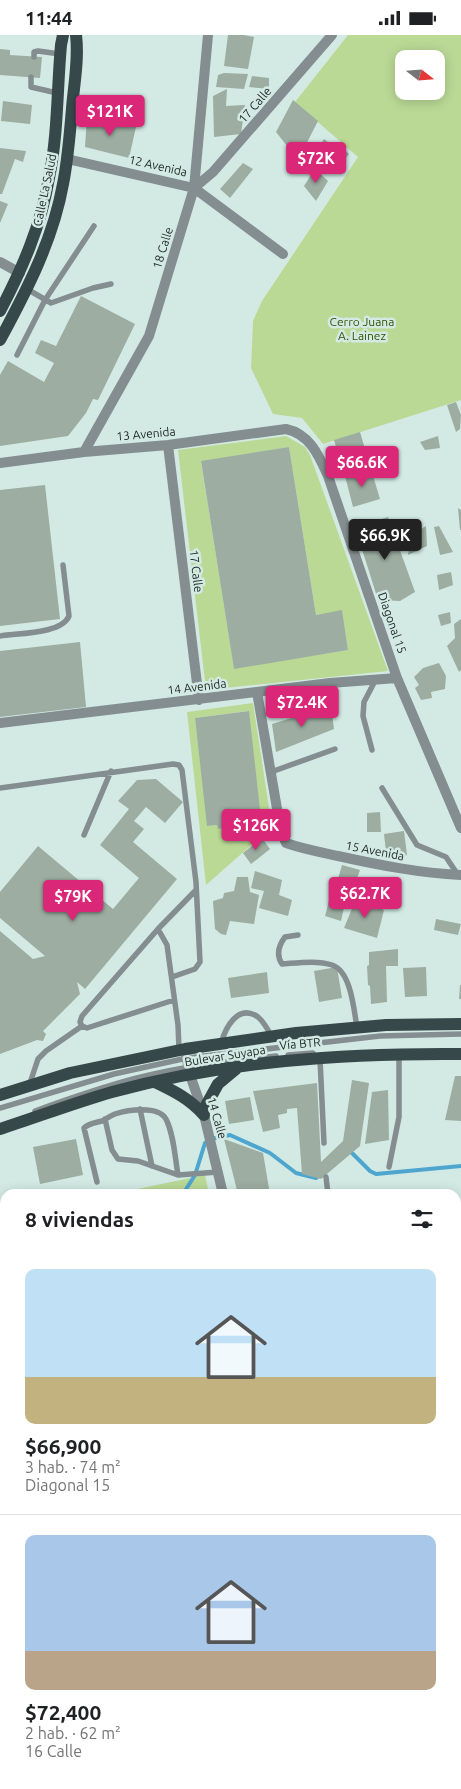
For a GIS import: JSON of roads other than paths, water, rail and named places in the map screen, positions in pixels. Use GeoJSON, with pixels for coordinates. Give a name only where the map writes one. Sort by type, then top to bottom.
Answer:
{"type":"FeatureCollection","features":[{"type":"Feature","properties":{"kind":"main road","name":"Calle La Salud"},"geometry":{"type":"LineString","coordinates":[[0,340],[27,289],[43,253],[60,200],[67,159],[77,38]]}},
{"type":"Feature","properties":{"kind":"main road","name":"Calle La Salud"},"geometry":{"type":"LineString","coordinates":[[0,311],[20,273],[38,225],[49,178],[53,154],[61,42]]}},
{"type":"Feature","properties":{"kind":"main road","name":"Bulevar Suyapa"},"geometry":{"type":"LineString","coordinates":[[0,1129],[111,1092],[155,1082],[186,1060],[220,1045],[357,1027],[461,1024]]}},
{"type":"Feature","properties":{"kind":"main road","name":"Bulevar Suyapa"},"geometry":{"type":"LineString","coordinates":[[0,1095],[70,1073],[186,1060],[242,1065],[399,1055],[461,1054]]}},
{"type":"Feature","properties":{"kind":"main road"},"geometry":{"type":"LineString","coordinates":[[155,1082],[178,1093],[195,1104],[204,1113],[218,1084],[226,1075],[242,1065]]}},
{"type":"Feature","properties":{"kind":"street","name":"18 Calle"},"geometry":{"type":"LineString","coordinates":[[84,452],[149,336],[194,188],[208,35]]}},
{"type":"Feature","properties":{"kind":"street","name":"17 Calle"},"geometry":{"type":"LineString","coordinates":[[194,188],[213,172],[332,35]]}},
{"type":"Feature","properties":{"kind":"street","name":"12 Avenida"},"geometry":{"type":"LineString","coordinates":[[67,159],[194,188],[283,254]]}},
{"type":"Feature","properties":{"kind":"street"},"geometry":{"type":"LineString","coordinates":[[0,262],[20,273]]}},
{"type":"Feature","properties":{"kind":"street","name":"13 Avenida"},"geometry":{"type":"LineString","coordinates":[[0,463],[84,452],[168,445],[286,429],[295,431]]}},
{"type":"Feature","properties":{"kind":"street","name":"Diagonal 15"},"geometry":{"type":"LineString","coordinates":[[295,431],[314,447],[328,476],[397,678],[461,827]]}},
{"type":"Feature","properties":{"kind":"street","name":"17 Calle"},"geometry":{"type":"LineString","coordinates":[[168,445],[200,699]]}},
{"type":"Feature","properties":{"kind":"street","name":"14 Avenida"},"geometry":{"type":"LineString","coordinates":[[0,723],[257,692],[397,678]]}},
{"type":"Feature","properties":{"kind":"street"},"geometry":{"type":"LineString","coordinates":[[257,692],[271,773]]}},
{"type":"Feature","properties":{"kind":"street","name":"15 Avenida"},"geometry":{"type":"LineString","coordinates":[[271,773],[281,832],[286,843],[303,849],[424,873],[459,875]]}},
{"type":"Feature","properties":{"kind":"street","name":"14 Calle"},"geometry":{"type":"LineString","coordinates":[[186,1060],[204,1113],[222,1189]]}},
{"type":"Feature","properties":{"kind":"lane"},"geometry":{"type":"LineString","coordinates":[[34,57],[34,52],[61,42]]}},
{"type":"Feature","properties":{"kind":"lane"},"geometry":{"type":"LineString","coordinates":[[30,77],[31,87],[57,93]]}},
{"type":"Feature","properties":{"kind":"lane"},"geometry":{"type":"LineString","coordinates":[[17,355],[45,300],[94,226]]}},
{"type":"Feature","properties":{"kind":"lane"},"geometry":{"type":"LineString","coordinates":[[27,289],[51,303],[93,288],[111,284]]}},
{"type":"Feature","properties":{"kind":"lane"},"geometry":{"type":"LineString","coordinates":[[0,635],[56,629],[67,622],[69,616],[63,565]]}},
{"type":"Feature","properties":{"kind":"lane"},"geometry":{"type":"LineString","coordinates":[[372,751],[364,715],[364,702],[376,679]]}},
{"type":"Feature","properties":{"kind":"lane"},"geometry":{"type":"LineString","coordinates":[[271,773],[335,749]]}},
{"type":"Feature","properties":{"kind":"lane"},"geometry":{"type":"LineString","coordinates":[[0,787],[111,771],[173,764],[179,765],[182,770],[196,890],[200,962],[196,969],[172,977]]}},
{"type":"Feature","properties":{"kind":"lane"},"geometry":{"type":"LineString","coordinates":[[84,835],[111,771]]}},
{"type":"Feature","properties":{"kind":"lane"},"geometry":{"type":"LineString","coordinates":[[382,788],[417,845],[446,857],[459,875]]}},
{"type":"Feature","properties":{"kind":"lane"},"geometry":{"type":"LineString","coordinates":[[82,1027],[80,1022],[82,1016],[158,929],[196,890]]}},
{"type":"Feature","properties":{"kind":"lane"},"geometry":{"type":"LineString","coordinates":[[158,929],[167,945],[174,1000],[186,1060]]}},
{"type":"Feature","properties":{"kind":"lane"},"geometry":{"type":"LineString","coordinates":[[298,935],[285,937],[280,944],[278,959],[282,964],[321,963],[331,964],[340,969],[348,985],[357,1027]]}},
{"type":"Feature","properties":{"kind":"lane"},"geometry":{"type":"LineString","coordinates":[[29,1086],[38,1059],[46,1051],[82,1027],[174,1000]]}},
{"type":"Feature","properties":{"kind":"lane"},"geometry":{"type":"LineString","coordinates":[[220,1045],[223,1033],[231,1020],[239,1014],[245,1013],[258,1017],[272,1037]]}},
{"type":"Feature","properties":{"kind":"lane","name":"Vía BTR"},"geometry":{"type":"LineString","coordinates":[[0,1108],[114,1074],[186,1060],[380,1036],[461,1035]]}},
{"type":"Feature","properties":{"kind":"lane","name":"Vía BTR"},"geometry":{"type":"LineString","coordinates":[[0,1123],[72,1097],[186,1060],[300,1053],[461,1048]]}},
{"type":"Feature","properties":{"kind":"lane"},"geometry":{"type":"LineString","coordinates":[[389,1167],[398,1117],[399,1055]]}},
{"type":"Feature","properties":{"kind":"lane"},"geometry":{"type":"LineString","coordinates":[[320,1059],[324,1143]]}},
{"type":"Feature","properties":{"kind":"lane"},"geometry":{"type":"LineString","coordinates":[[140,1109],[152,1166]]}},
{"type":"Feature","properties":{"kind":"lane"},"geometry":{"type":"LineString","coordinates":[[97,1182],[84,1128],[88,1124],[119,1113],[140,1109],[159,1113],[165,1117],[172,1139],[178,1175]]}},
{"type":"Feature","properties":{"kind":"lane"},"geometry":{"type":"LineString","coordinates":[[105,1119],[112,1151],[118,1159],[138,1161],[178,1175],[218,1172]]}},
{"type":"Feature","properties":{"kind":"lane"},"geometry":{"type":"LineString","coordinates":[[326,1177],[327,1189]]}},
{"type":"Feature","properties":{"kind":"waterway"},"geometry":{"type":"LineString","coordinates":[[186,1189],[195,1175],[205,1143],[211,1139],[230,1135],[270,1153],[296,1173],[316,1178],[318,1176]]}},
{"type":"Feature","properties":{"kind":"waterway"},"geometry":{"type":"LineString","coordinates":[[349,1150],[370,1171],[376,1174],[461,1166]]}},
{"type":"Feature","properties":{"kind":"park label","name":"Cerro Juana A. Lainez"},"geometry":{"type":"Point","coordinates":[362,329]}}]}
